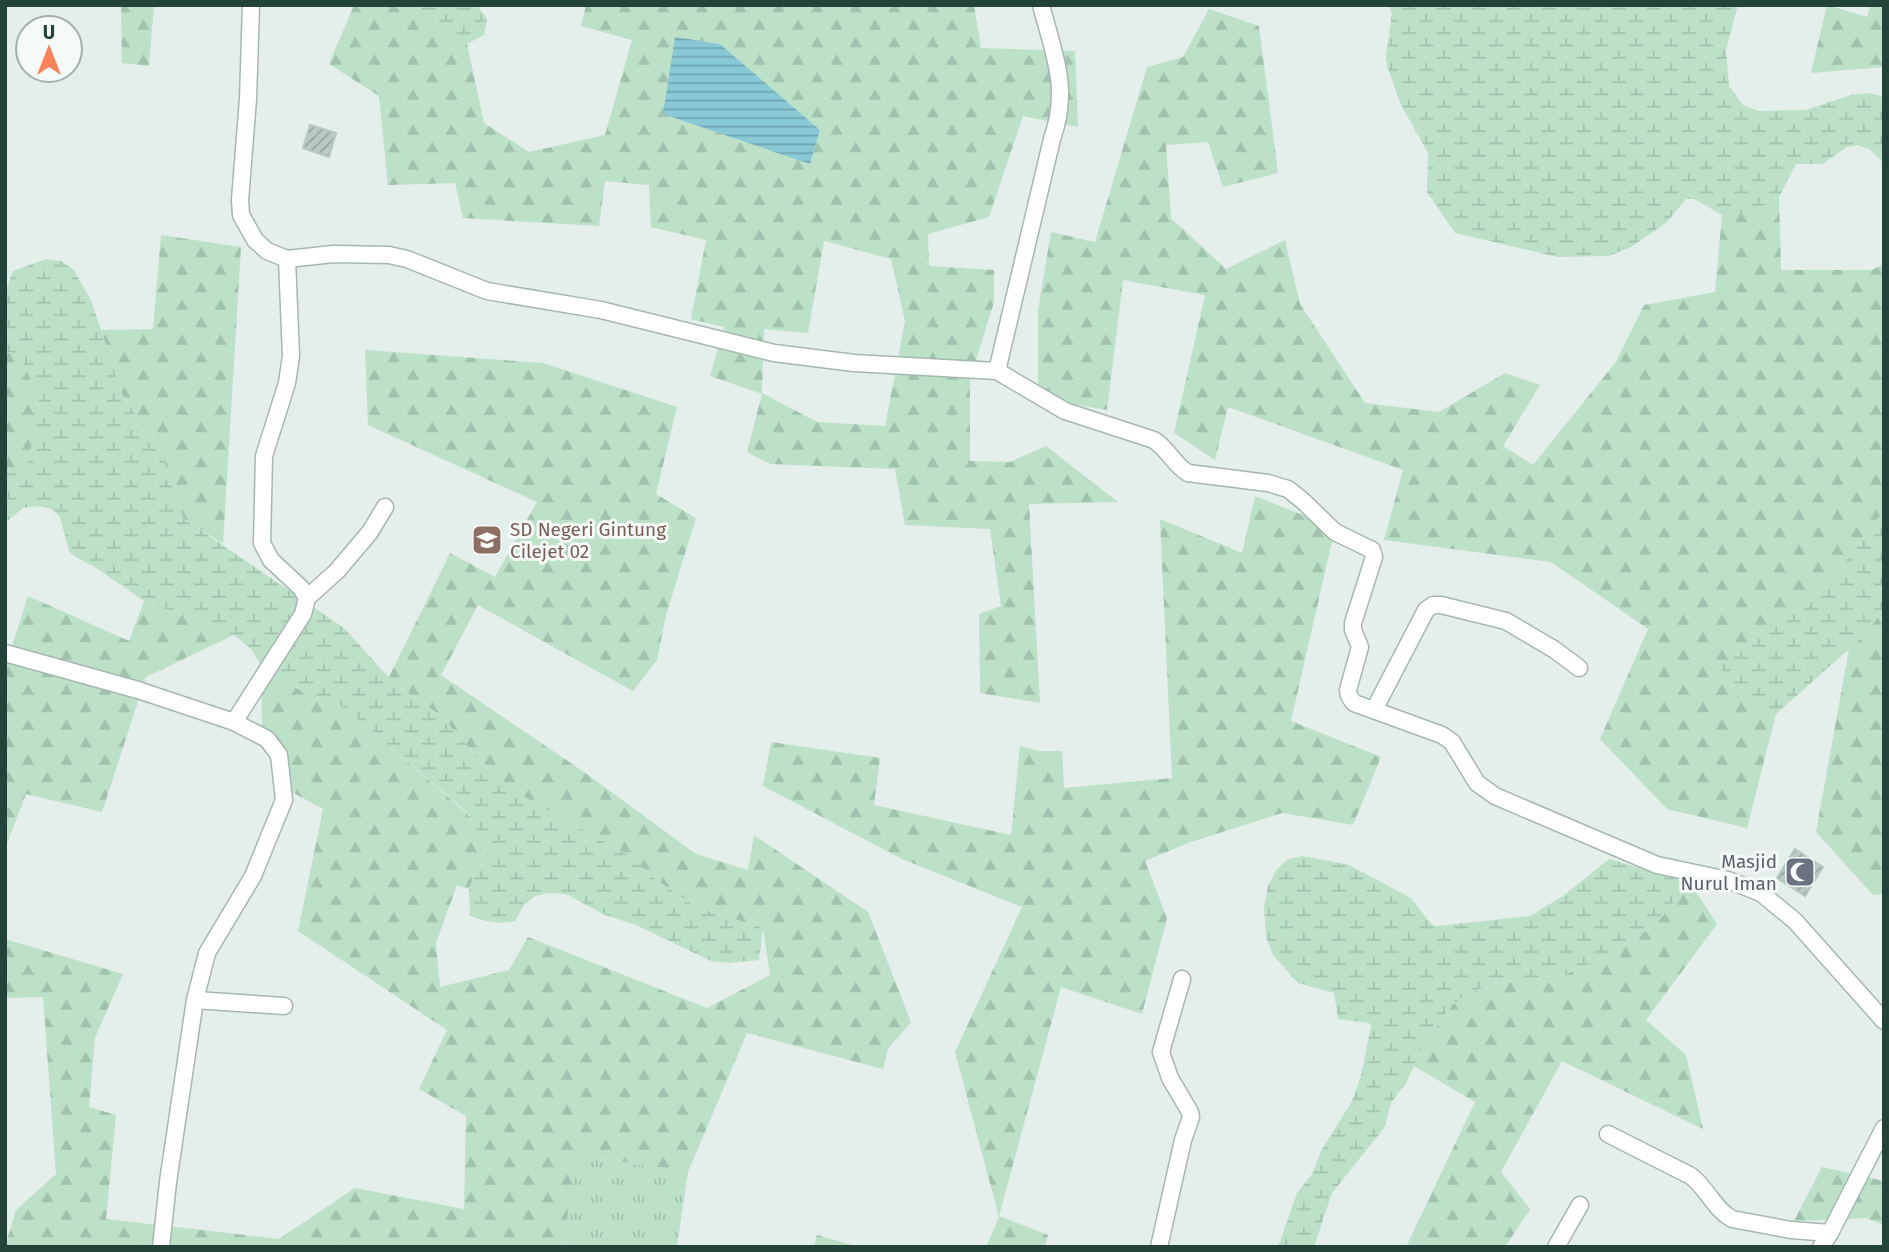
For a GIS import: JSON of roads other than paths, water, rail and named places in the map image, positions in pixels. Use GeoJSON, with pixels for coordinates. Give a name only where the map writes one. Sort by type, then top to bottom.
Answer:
{"type":"FeatureCollection","features":[{"type":"Feature","properties":{"kind":"street"},"geometry":{"type":"LineString","coordinates":[[251,5],[248,99],[240,200],[241,215],[255,240],[267,251],[287,259],[333,254],[389,255],[407,259],[487,291],[600,310],[774,353],[854,363],[997,371],[1065,411],[1154,440],[1166,448],[1180,469],[1188,473],[1268,483],[1288,489],[1303,500],[1335,533],[1372,550],[1374,557],[1353,623],[1360,647],[1348,690],[1354,703],[1442,735],[1452,742],[1477,783],[1495,796],[1657,865],[1728,880],[1761,892],[1795,921],[1884,1021]]}},
{"type":"Feature","properties":{"kind":"street"},"geometry":{"type":"LineString","coordinates":[[997,371],[1052,139],[1059,120],[1059,74],[1041,5]]}},
{"type":"Feature","properties":{"kind":"street"},"geometry":{"type":"LineString","coordinates":[[287,259],[291,356],[287,383],[264,456],[262,543],[271,560],[301,588],[307,598]]}},
{"type":"Feature","properties":{"kind":"street"},"geometry":{"type":"LineString","coordinates":[[234,722],[303,614],[307,598],[337,571],[370,532],[385,507]]}},
{"type":"Feature","properties":{"kind":"street"},"geometry":{"type":"LineString","coordinates":[[1374,710],[1426,610],[1433,605],[1506,621],[1579,667]]}},
{"type":"Feature","properties":{"kind":"street"},"geometry":{"type":"LineString","coordinates":[[5,653],[138,690],[234,722],[267,739],[279,755],[284,800],[253,876],[207,953],[195,1000],[168,1182],[162,1247]]}},
{"type":"Feature","properties":{"kind":"street"},"geometry":{"type":"LineString","coordinates":[[1159,1247],[1183,1140],[1191,1117],[1191,1112],[1170,1078],[1161,1052],[1182,979]]}},
{"type":"Feature","properties":{"kind":"street"},"geometry":{"type":"LineString","coordinates":[[195,1000],[284,1006]]}},
{"type":"Feature","properties":{"kind":"street"},"geometry":{"type":"LineString","coordinates":[[1608,1134],[1691,1176],[1700,1183],[1723,1214],[1732,1219],[1791,1230],[1826,1240],[1884,1128]]}},
{"type":"Feature","properties":{"kind":"street"},"geometry":{"type":"LineString","coordinates":[[1556,1247],[1580,1205]]}},
{"type":"Feature","properties":{"kind":"water"},"geometry":{"type":"Polygon","coordinates":[[[675,37],[720,44],[820,130],[810,164],[663,114],[675,37]]]}},
{"type":"Feature","properties":{"kind":"place","name":"SD Negeri Gintung Cilejet 02"},"geometry":{"type":"Point","coordinates":[487,540]}},
{"type":"Feature","properties":{"kind":"place","name":"Masjid Nurul Iman"},"geometry":{"type":"Point","coordinates":[1800,872]}}]}
